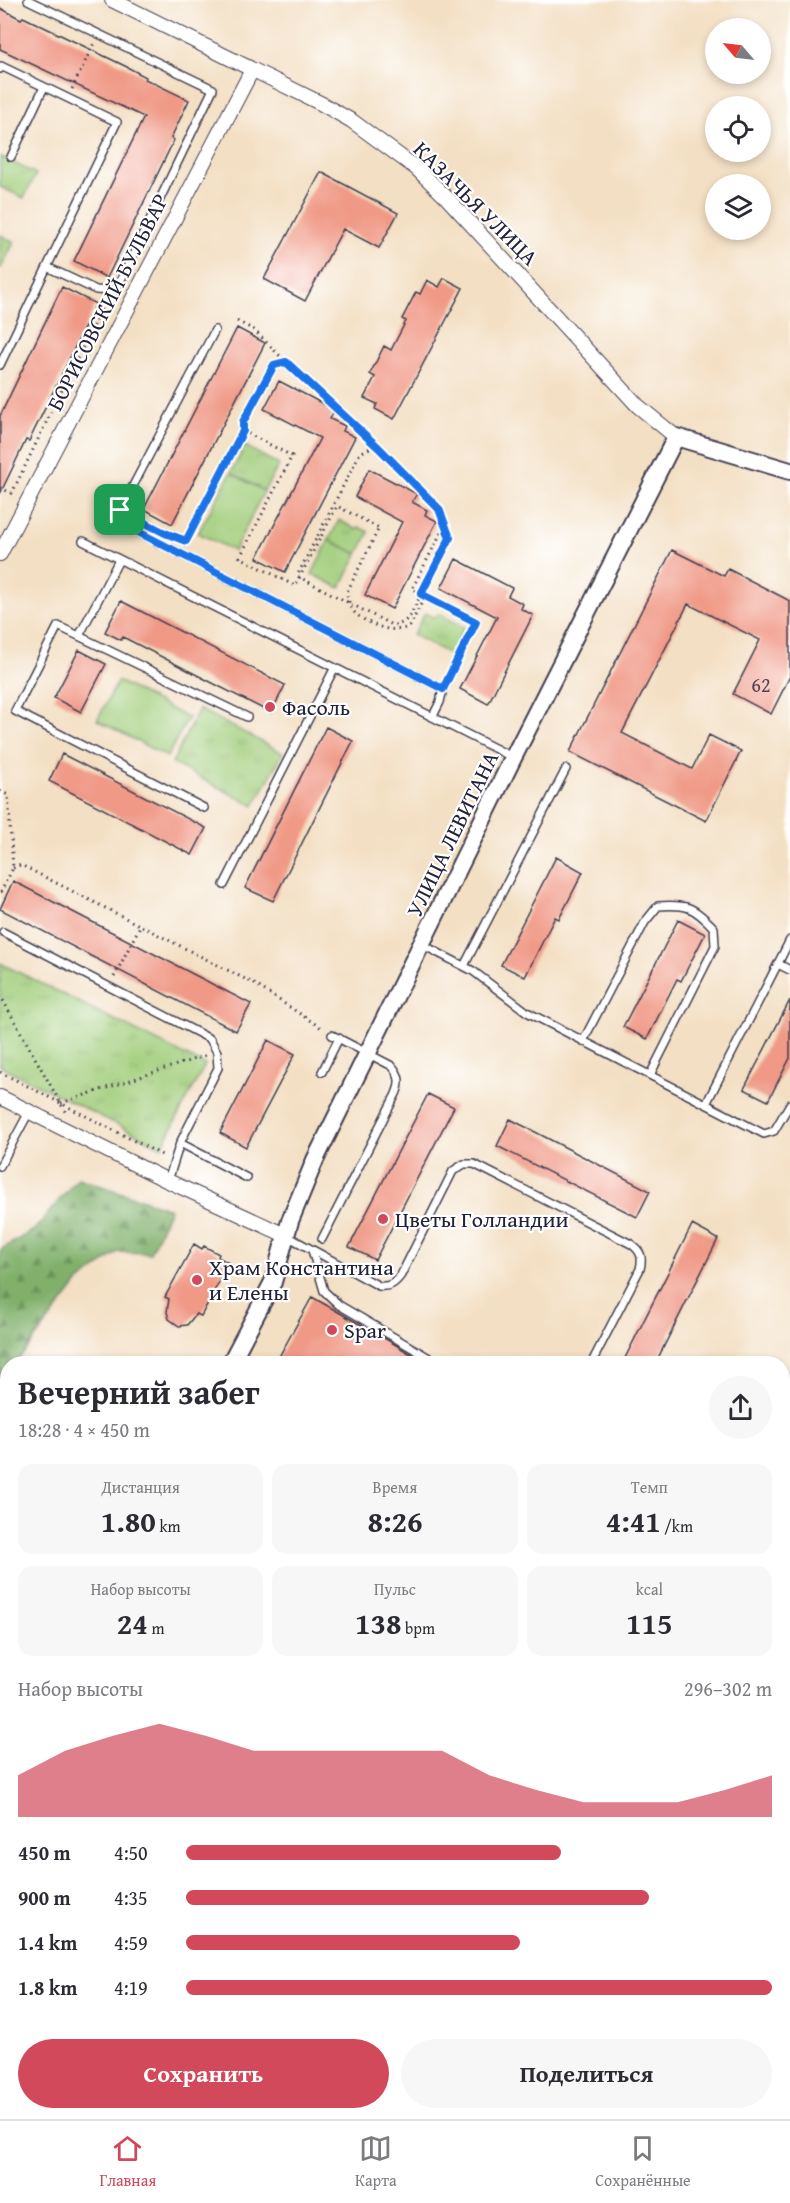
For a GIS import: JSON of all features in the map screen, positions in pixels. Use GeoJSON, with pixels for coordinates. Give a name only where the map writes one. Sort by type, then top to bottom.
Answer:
{"type":"FeatureCollection","features":[{"type":"Feature","properties":{"kind":"street","name":"КАЗАЧЬЯ УЛИЦА"},"geometry":{"type":"LineString","coordinates":[[112,0],[352,121],[416,168],[447,198],[638,406],[676,437]]}},
{"type":"Feature","properties":{"kind":"street","name":"БОРИСОВСКИЙ БУЛЬВАР"},"geometry":{"type":"LineString","coordinates":[[0,554],[252,70]]}},
{"type":"Feature","properties":{"kind":"street"},"geometry":{"type":"LineString","coordinates":[[676,437],[790,471]]}},
{"type":"Feature","properties":{"kind":"street","name":"УЛИЦА ЛЕВИТАНА"},"geometry":{"type":"LineString","coordinates":[[234,1356],[273,1282],[290,1221],[315,1161],[513,758],[676,437]]}},
{"type":"Feature","properties":{"kind":"street"},"geometry":{"type":"LineString","coordinates":[[0,1096],[168,1181],[287,1236]]}},
{"type":"Feature","properties":{"kind":"lane"},"geometry":{"type":"LineString","coordinates":[[28,0],[213,89],[118,286],[110,291],[96,290],[47,267]]}},
{"type":"Feature","properties":{"kind":"lane"},"geometry":{"type":"LineString","coordinates":[[0,69],[1,66],[117,122],[0,365]]}},
{"type":"Feature","properties":{"kind":"lane"},"geometry":{"type":"LineString","coordinates":[[10,157],[44,87]]}},
{"type":"Feature","properties":{"kind":"lane"},"geometry":{"type":"LineString","coordinates":[[215,330],[115,520],[443,689],[433,716]]}},
{"type":"Feature","properties":{"kind":"lane"},"geometry":{"type":"LineString","coordinates":[[83,542],[513,758]]}},
{"type":"Feature","properties":{"kind":"lane"},"geometry":{"type":"LineString","coordinates":[[79,636],[118,560]]}},
{"type":"Feature","properties":{"kind":"lane"},"geometry":{"type":"LineString","coordinates":[[204,808],[15,711],[58,626],[247,717]]}},
{"type":"Feature","properties":{"kind":"lane"},"geometry":{"type":"LineString","coordinates":[[224,885],[334,669]]}},
{"type":"Feature","properties":{"kind":"lane"},"geometry":{"type":"LineString","coordinates":[[464,966],[566,769]]}},
{"type":"Feature","properties":{"kind":"lane"},"geometry":{"type":"LineString","coordinates":[[583,1041],[645,922],[658,906],[683,904],[703,916],[714,928],[715,946],[650,1075]]}},
{"type":"Feature","properties":{"kind":"lane"},"geometry":{"type":"LineString","coordinates":[[3,932],[210,1039],[217,1052],[218,1068],[180,1143],[168,1181]]}},
{"type":"Feature","properties":{"kind":"lane"},"geometry":{"type":"LineString","coordinates":[[706,1104],[790,939]]}},
{"type":"Feature","properties":{"kind":"lane"},"geometry":{"type":"LineString","coordinates":[[423,945],[464,966],[527,1012],[764,1134],[774,1131],[790,1104]]}},
{"type":"Feature","properties":{"kind":"lane"},"geometry":{"type":"LineString","coordinates":[[777,964],[790,970]]}},
{"type":"Feature","properties":{"kind":"lane"},"geometry":{"type":"LineString","coordinates":[[322,1072],[335,1037],[386,1062],[396,1070],[399,1081],[399,1087],[322,1239]]}},
{"type":"Feature","properties":{"kind":"lane"},"geometry":{"type":"LineString","coordinates":[[0,1166],[29,1112]]}},
{"type":"Feature","properties":{"kind":"lane"},"geometry":{"type":"LineString","coordinates":[[180,1143],[247,1178]]}},
{"type":"Feature","properties":{"kind":"lane"},"geometry":{"type":"LineString","coordinates":[[287,1236],[379,1286],[392,1284],[401,1275],[453,1172],[464,1164],[474,1164],[631,1244],[640,1252],[642,1258],[639,1269],[595,1356]]}},
{"type":"Feature","properties":{"kind":"lane"},"geometry":{"type":"LineString","coordinates":[[312,1250],[324,1291],[339,1305],[426,1356]]}},
{"type":"Feature","properties":{"kind":"path"},"geometry":{"type":"LineString","coordinates":[[68,98],[99,34]]}},
{"type":"Feature","properties":{"kind":"path"},"geometry":{"type":"LineString","coordinates":[[0,488],[12,493],[110,291]]}},
{"type":"Feature","properties":{"kind":"path"},"geometry":{"type":"LineString","coordinates":[[237,321],[254,330],[379,448],[439,509],[450,538],[410,626],[400,630],[387,630],[356,614],[349,603],[347,592],[379,528],[335,505]]}},
{"type":"Feature","properties":{"kind":"path"},"geometry":{"type":"LineString","coordinates":[[175,537],[186,541],[243,431],[243,422],[274,365],[286,362]]}},
{"type":"Feature","properties":{"kind":"path"},"geometry":{"type":"LineString","coordinates":[[243,431],[292,456],[240,557],[295,586],[360,453],[370,448],[379,448]]}},
{"type":"Feature","properties":{"kind":"path"},"geometry":{"type":"LineString","coordinates":[[101,499],[120,510]]}},
{"type":"Feature","properties":{"kind":"path"},"geometry":{"type":"LineString","coordinates":[[443,689],[476,622],[412,589],[446,523]]}},
{"type":"Feature","properties":{"kind":"path"},"geometry":{"type":"LineString","coordinates":[[300,577],[392,625],[406,621],[423,595]]}},
{"type":"Feature","properties":{"kind":"path"},"geometry":{"type":"LineString","coordinates":[[0,791],[8,795],[13,868],[0,894]]}},
{"type":"Feature","properties":{"kind":"path"},"geometry":{"type":"LineString","coordinates":[[13,868],[21,865],[253,983],[335,1037]]}},
{"type":"Feature","properties":{"kind":"path"},"geometry":{"type":"LineString","coordinates":[[109,987],[140,926]]}},
{"type":"Feature","properties":{"kind":"path"},"geometry":{"type":"LineString","coordinates":[[0,995],[80,1137]]}},
{"type":"Feature","properties":{"kind":"path"},"geometry":{"type":"LineString","coordinates":[[61,1103],[217,1052]]}},
{"type":"Feature","properties":{"kind":"path"},"geometry":{"type":"LineString","coordinates":[[0,1072],[174,1161]]}},
{"type":"Feature","properties":{"kind":"green space"},"geometry":{"type":"Polygon","coordinates":[[[0,156],[36,174],[24,198],[0,187],[0,156]]]}},
{"type":"Feature","properties":{"kind":"green space"},"geometry":{"type":"Polygon","coordinates":[[[0,235],[14,242],[0,270],[0,235]]]}},
{"type":"Feature","properties":{"kind":"green space"},"geometry":{"type":"Polygon","coordinates":[[[245,446],[279,465],[264,491],[231,473],[245,446]]]}},
{"type":"Feature","properties":{"kind":"green space"},"geometry":{"type":"Polygon","coordinates":[[[231,473],[264,491],[234,551],[198,533],[231,473]]]}},
{"type":"Feature","properties":{"kind":"green space"},"geometry":{"type":"Polygon","coordinates":[[[339,520],[357,530],[359,527],[369,532],[358,554],[329,540],[339,520]]]}},
{"type":"Feature","properties":{"kind":"green space"},"geometry":{"type":"Polygon","coordinates":[[[329,540],[358,554],[340,588],[312,574],[329,540]]]}},
{"type":"Feature","properties":{"kind":"green space"},"geometry":{"type":"Polygon","coordinates":[[[425,613],[435,618],[438,614],[464,627],[451,655],[413,635],[425,613]]]}},
{"type":"Feature","properties":{"kind":"green space"},"geometry":{"type":"Polygon","coordinates":[[[118,681],[188,718],[167,757],[97,720],[118,681]]]}},
{"type":"Feature","properties":{"kind":"green space"},"geometry":{"type":"Polygon","coordinates":[[[199,709],[283,753],[254,806],[172,763],[199,709]]]}},
{"type":"Feature","properties":{"kind":"green space"},"geometry":{"type":"Polygon","coordinates":[[[0,963],[205,1065],[162,1147],[0,1066],[0,963]]]}},
{"type":"Feature","properties":{"kind":"green space"},"geometry":{"type":"Polygon","coordinates":[[[78,1178],[170,1209],[150,1253],[118,1252],[78,1283],[21,1356],[0,1356],[0,1250],[34,1230],[78,1178]]]}},
{"type":"Feature","properties":{"kind":"building"},"geometry":{"type":"Polygon","coordinates":[[[0,8],[125,66],[146,77],[145,79],[189,100],[171,138],[174,140],[107,278],[74,261],[144,117],[0,49],[0,8]]]}},
{"type":"Feature","properties":{"kind":"building"},"geometry":{"type":"Polygon","coordinates":[[[321,172],[398,213],[379,248],[343,229],[305,301],[264,279],[321,172]]]}},
{"type":"Feature","properties":{"kind":"building"},"geometry":{"type":"Polygon","coordinates":[[[444,278],[463,288],[394,419],[375,409],[377,404],[364,398],[375,377],[370,374],[384,346],[391,350],[406,321],[402,319],[416,292],[420,294],[427,280],[439,287],[444,278]]]}},
{"type":"Feature","properties":{"kind":"building"},"geometry":{"type":"Polygon","coordinates":[[[62,287],[96,304],[29,441],[26,440],[0,494],[0,416],[62,287]]]}},
{"type":"Feature","properties":{"kind":"building"},"geometry":{"type":"Polygon","coordinates":[[[237,328],[265,343],[172,524],[144,509],[237,328]]]}},
{"type":"Feature","properties":{"kind":"building"},"geometry":{"type":"Polygon","coordinates":[[[279,381],[335,410],[330,419],[345,426],[343,431],[355,437],[285,572],[257,558],[320,438],[264,409],[279,381]]]}},
{"type":"Feature","properties":{"kind":"building"},"geometry":{"type":"Polygon","coordinates":[[[369,469],[417,494],[412,502],[427,510],[425,515],[437,521],[392,609],[365,595],[402,522],[355,497],[369,469]]]}},
{"type":"Feature","properties":{"kind":"building"},"geometry":{"type":"Polygon","coordinates":[[[672,550],[724,576],[728,569],[790,601],[790,676],[771,714],[733,694],[760,640],[688,604],[622,733],[692,769],[709,735],[741,751],[706,821],[570,752],[672,550]]]}},
{"type":"Feature","properties":{"kind":"building"},"geometry":{"type":"Polygon","coordinates":[[[456,559],[512,588],[508,596],[523,604],[521,609],[533,615],[488,704],[460,689],[497,617],[441,588],[456,559]]]}},
{"type":"Feature","properties":{"kind":"building"},"geometry":{"type":"Polygon","coordinates":[[[121,601],[285,685],[271,713],[123,637],[121,640],[105,632],[121,601]]]}},
{"type":"Feature","properties":{"kind":"building"},"geometry":{"type":"Polygon","coordinates":[[[79,650],[106,664],[81,712],[54,698],[79,650]]]}},
{"type":"Feature","properties":{"kind":"building"},"geometry":{"type":"Polygon","coordinates":[[[326,727],[353,741],[273,901],[245,888],[326,727]]]}},
{"type":"Feature","properties":{"kind":"building"},"geometry":{"type":"Polygon","coordinates":[[[62,754],[206,828],[192,855],[49,781],[62,754]]]}},
{"type":"Feature","properties":{"kind":"building"},"geometry":{"type":"Polygon","coordinates":[[[556,857],[583,872],[559,919],[555,917],[525,977],[501,965],[556,857]]]}},
{"type":"Feature","properties":{"kind":"building"},"geometry":{"type":"Polygon","coordinates":[[[13,881],[251,1004],[236,1031],[0,909],[13,881]]]}},
{"type":"Feature","properties":{"kind":"building"},"geometry":{"type":"Polygon","coordinates":[[[678,920],[705,934],[681,981],[677,979],[647,1039],[623,1027],[678,920]]]}},
{"type":"Feature","properties":{"kind":"building"},"geometry":{"type":"Polygon","coordinates":[[[790,1000],[790,1058],[768,1101],[744,1089],[790,1000]]]}},
{"type":"Feature","properties":{"kind":"building"},"geometry":{"type":"Polygon","coordinates":[[[268,1040],[295,1054],[246,1147],[220,1133],[268,1040]]]}},
{"type":"Feature","properties":{"kind":"building"},"geometry":{"type":"Polygon","coordinates":[[[428,1094],[454,1107],[375,1260],[349,1247],[428,1094]]]}},
{"type":"Feature","properties":{"kind":"building"},"geometry":{"type":"Polygon","coordinates":[[[510,1119],[650,1191],[637,1217],[497,1146],[510,1119]]]}},
{"type":"Feature","properties":{"kind":"building"},"geometry":{"type":"Polygon","coordinates":[[[692,1225],[718,1239],[659,1356],[626,1356],[692,1225]]]}},
{"type":"Feature","properties":{"kind":"building","name":"Храм Константина и Елены"},"geometry":{"type":"Polygon","coordinates":[[[194,1244],[202,1249],[204,1246],[219,1254],[218,1257],[229,1263],[201,1316],[196,1314],[187,1325],[179,1326],[169,1319],[167,1312],[169,1299],[165,1297],[194,1244]]]}},
{"type":"Feature","properties":{"kind":"building","name":"Spar"},"geometry":{"type":"Polygon","coordinates":[[[312,1297],[414,1356],[279,1356],[312,1297]]]}},
{"type":"Feature","properties":{"kind":"place","name":"Фасоль"},"geometry":{"type":"Point","coordinates":[270,707]}},
{"type":"Feature","properties":{"kind":"place","name":"Цветы Голландии"},"geometry":{"type":"Point","coordinates":[383,1219]}},
{"type":"Feature","properties":{"kind":"place","name":"Храм Константина и Елены"},"geometry":{"type":"Point","coordinates":[197,1280]}},
{"type":"Feature","properties":{"kind":"place","name":"Spar"},"geometry":{"type":"Point","coordinates":[332,1330]}},
{"type":"Feature","properties":{"kind":"route"},"geometry":{"type":"LineString","coordinates":[[286,362],[379,448],[442,513],[450,538],[421,594],[476,622],[443,689],[115,520],[120,510],[186,541],[243,431],[243,422],[274,365],[286,362]]}}]}
